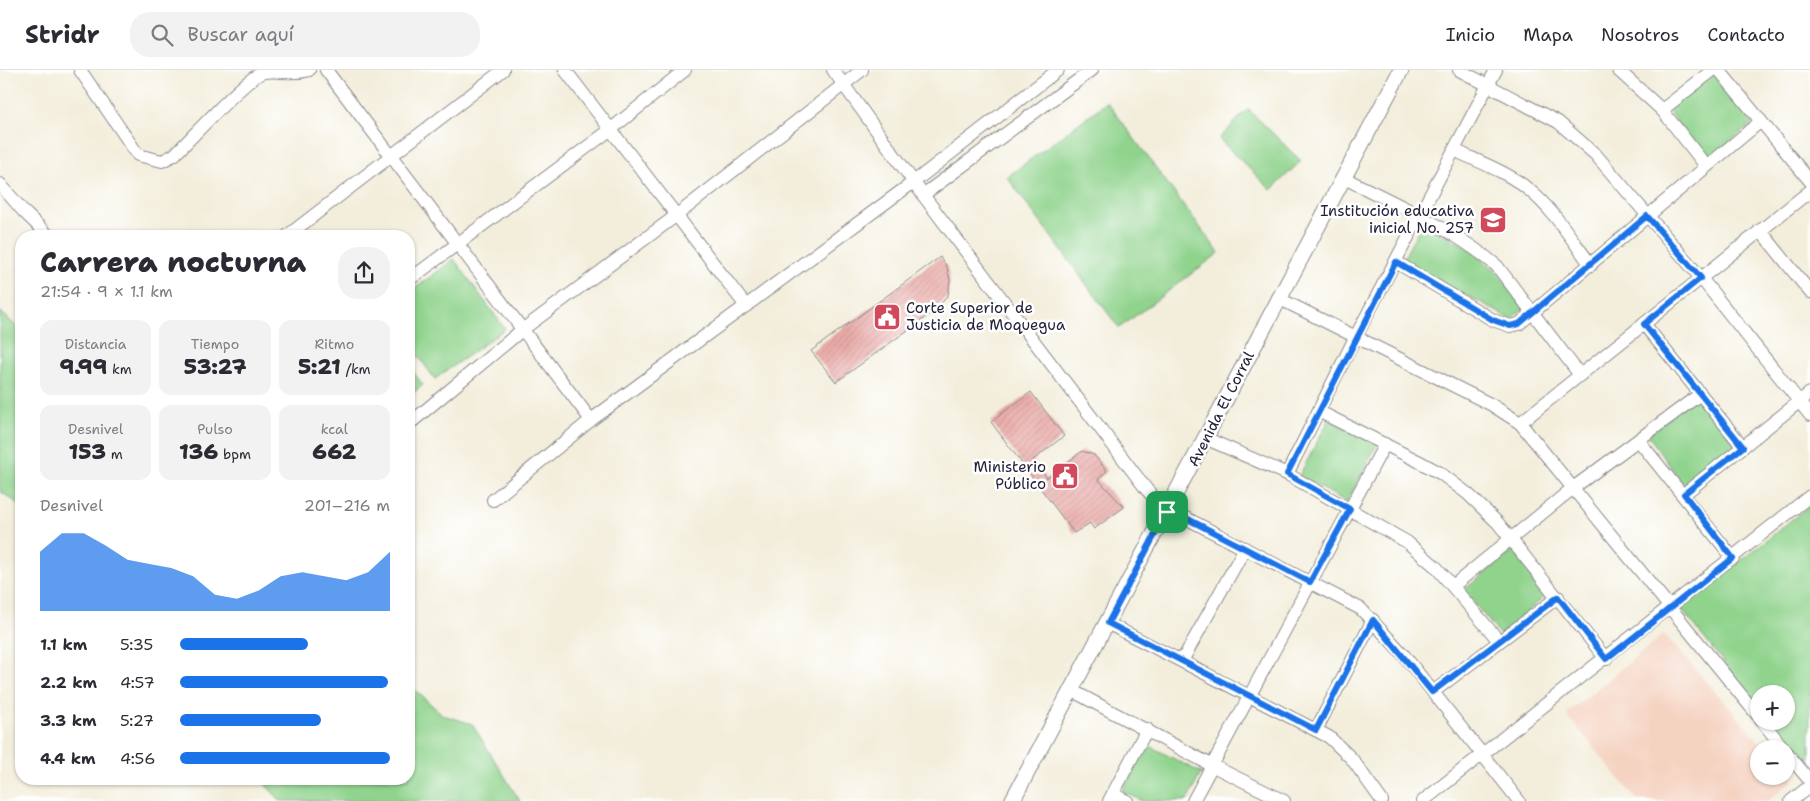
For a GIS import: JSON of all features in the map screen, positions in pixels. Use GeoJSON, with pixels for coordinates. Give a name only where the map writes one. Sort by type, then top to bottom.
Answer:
{"type":"FeatureCollection","features":[{"type":"Feature","properties":{"kind":"street"},"geometry":{"type":"LineString","coordinates":[[80,70],[138,155],[162,161],[174,156],[248,81],[261,71],[293,73],[309,70]]}},
{"type":"Feature","properties":{"kind":"street"},"geometry":{"type":"LineString","coordinates":[[326,70],[390,158],[591,420]]}},
{"type":"Feature","properties":{"kind":"street"},"geometry":{"type":"LineString","coordinates":[[295,230],[503,70]]}},
{"type":"Feature","properties":{"kind":"street"},"geometry":{"type":"LineString","coordinates":[[565,70],[746,306]]}},
{"type":"Feature","properties":{"kind":"street"},"geometry":{"type":"LineString","coordinates":[[415,275],[610,130],[685,70]]}},
{"type":"Feature","properties":{"kind":"street"},"geometry":{"type":"LineString","coordinates":[[833,70],[915,181],[923,195],[1147,490],[1167,512],[1182,516],[1361,610],[1373,620],[1519,801]]}},
{"type":"Feature","properties":{"kind":"street"},"geometry":{"type":"LineString","coordinates":[[415,419],[522,330],[676,215],[862,70]]}},
{"type":"Feature","properties":{"kind":"street"},"geometry":{"type":"LineString","coordinates":[[493,500],[591,420],[915,181],[1058,70]]}},
{"type":"Feature","properties":{"kind":"street","name":"Avenida El Corral"},"geometry":{"type":"LineString","coordinates":[[1012,801],[1401,70]]}},
{"type":"Feature","properties":{"kind":"street"},"geometry":{"type":"LineString","coordinates":[[1459,70],[1558,122],[1596,155],[1701,278],[1810,415]]}},
{"type":"Feature","properties":{"kind":"street"},"geometry":{"type":"LineString","coordinates":[[1287,474],[1320,412],[1356,336],[1496,70]]}},
{"type":"Feature","properties":{"kind":"street"},"geometry":{"type":"LineString","coordinates":[[1618,70],[1662,110],[1706,166]]}},
{"type":"Feature","properties":{"kind":"street"},"geometry":{"type":"LineString","coordinates":[[1662,110],[1713,70]]}},
{"type":"Feature","properties":{"kind":"street"},"geometry":{"type":"LineString","coordinates":[[1719,70],[1810,180]]}},
{"type":"Feature","properties":{"kind":"street"},"geometry":{"type":"LineString","coordinates":[[923,195],[1090,71]]}},
{"type":"Feature","properties":{"kind":"street"},"geometry":{"type":"LineString","coordinates":[[1396,262],[1503,324],[1510,326],[1519,324],[1761,121]]}},
{"type":"Feature","properties":{"kind":"street"},"geometry":{"type":"LineString","coordinates":[[1454,150],[1517,181],[1529,190],[1591,265]]}},
{"type":"Feature","properties":{"kind":"street"},"geometry":{"type":"LineString","coordinates":[[1344,178],[1466,242],[1497,266],[1580,375]]}},
{"type":"Feature","properties":{"kind":"street"},"geometry":{"type":"LineString","coordinates":[[0,184],[43,230]]}},
{"type":"Feature","properties":{"kind":"street"},"geometry":{"type":"LineString","coordinates":[[1520,423],[1810,191]]}},
{"type":"Feature","properties":{"kind":"street"},"geometry":{"type":"LineString","coordinates":[[1760,230],[1810,292]]}},
{"type":"Feature","properties":{"kind":"street"},"geometry":{"type":"LineString","coordinates":[[1278,298],[1492,405],[1520,423],[1750,706]]}},
{"type":"Feature","properties":{"kind":"street"},"geometry":{"type":"LineString","coordinates":[[1644,324],[1743,447]]}},
{"type":"Feature","properties":{"kind":"street"},"geometry":{"type":"LineString","coordinates":[[1684,494],[1810,393]]}},
{"type":"Feature","properties":{"kind":"street"},"geometry":{"type":"LineString","coordinates":[[1453,586],[1573,488],[1700,395]]}},
{"type":"Feature","properties":{"kind":"street"},"geometry":{"type":"LineString","coordinates":[[1320,412],[1440,473],[1468,494],[1510,539],[1606,659]]}},
{"type":"Feature","properties":{"kind":"street"},"geometry":{"type":"LineString","coordinates":[[1205,438],[1287,474],[1412,546],[1430,561],[1453,586],[1499,641]]}},
{"type":"Feature","properties":{"kind":"street"},"geometry":{"type":"LineString","coordinates":[[1639,441],[1684,494],[1733,558]]}},
{"type":"Feature","properties":{"kind":"street"},"geometry":{"type":"LineString","coordinates":[[1194,801],[1249,695],[1385,444]]}},
{"type":"Feature","properties":{"kind":"street"},"geometry":{"type":"LineString","coordinates":[[1423,801],[1481,754],[1606,659],[1810,496]]}},
{"type":"Feature","properties":{"kind":"street"},"geometry":{"type":"LineString","coordinates":[[1182,661],[1244,548]]}},
{"type":"Feature","properties":{"kind":"street"},"geometry":{"type":"LineString","coordinates":[[1432,692],[1558,597]]}},
{"type":"Feature","properties":{"kind":"street"},"geometry":{"type":"LineString","coordinates":[[1316,730],[1373,620]]}},
{"type":"Feature","properties":{"kind":"street"},"geometry":{"type":"LineString","coordinates":[[1108,623],[1329,737],[1352,759],[1382,801]]}},
{"type":"Feature","properties":{"kind":"street"},"geometry":{"type":"LineString","coordinates":[[1071,690],[1147,729],[1212,766],[1281,800]]}},
{"type":"Feature","properties":{"kind":"street"},"geometry":{"type":"LineString","coordinates":[[1126,801],[1111,798],[1147,729]]}},
{"type":"Feature","properties":{"kind":"street"},"geometry":{"type":"LineString","coordinates":[[1769,730],[1777,740]]}},
{"type":"Feature","properties":{"kind":"street"},"geometry":{"type":"LineString","coordinates":[[1791,801],[1808,789],[1795,767]]}},
{"type":"Feature","properties":{"kind":"shaded area"},"geometry":{"type":"Polygon","coordinates":[[[1664,634],[1758,740],[1750,740],[1750,785],[1788,785],[1768,801],[1638,801],[1566,714],[1664,634]]]}},
{"type":"Feature","properties":{"kind":"green space"},"geometry":{"type":"Polygon","coordinates":[[[1716,71],[1756,120],[1707,161],[1667,109],[1716,71]]]}},
{"type":"Feature","properties":{"kind":"green space"},"geometry":{"type":"Polygon","coordinates":[[[1107,102],[1219,253],[1119,328],[1007,177],[1107,102]]]}},
{"type":"Feature","properties":{"kind":"green space"},"geometry":{"type":"Polygon","coordinates":[[[1248,109],[1301,161],[1271,190],[1219,139],[1248,109]]]}},
{"type":"Feature","properties":{"kind":"green space"},"geometry":{"type":"Polygon","coordinates":[[[1422,223],[1465,246],[1496,270],[1524,308],[1511,319],[1402,261],[1422,223]]]}},
{"type":"Feature","properties":{"kind":"green space"},"geometry":{"type":"Polygon","coordinates":[[[454,259],[505,329],[435,379],[415,352],[415,288],[454,259]]]}},
{"type":"Feature","properties":{"kind":"green space"},"geometry":{"type":"Polygon","coordinates":[[[0,311],[15,325],[15,502],[0,491],[0,311]]]}},
{"type":"Feature","properties":{"kind":"green space"},"geometry":{"type":"Polygon","coordinates":[[[415,374],[423,385],[415,391],[415,374]]]}},
{"type":"Feature","properties":{"kind":"green space"},"geometry":{"type":"Polygon","coordinates":[[[1696,395],[1737,446],[1685,487],[1648,435],[1696,395]]]}},
{"type":"Feature","properties":{"kind":"green space"},"geometry":{"type":"Polygon","coordinates":[[[1329,420],[1378,443],[1347,502],[1299,476],[1329,420]]]}},
{"type":"Feature","properties":{"kind":"green space"},"geometry":{"type":"Polygon","coordinates":[[[1810,505],[1810,772],[1795,753],[1795,740],[1785,740],[1777,730],[1795,730],[1795,685],[1750,685],[1750,696],[1681,609],[1810,505]]]}},
{"type":"Feature","properties":{"kind":"green space"},"geometry":{"type":"Polygon","coordinates":[[[1514,550],[1549,593],[1500,635],[1464,590],[1514,550]]]}},
{"type":"Feature","properties":{"kind":"green space"},"geometry":{"type":"Polygon","coordinates":[[[415,690],[443,715],[472,724],[520,801],[281,801],[266,785],[415,785],[415,690]]]}},
{"type":"Feature","properties":{"kind":"green space"},"geometry":{"type":"Polygon","coordinates":[[[1146,744],[1201,773],[1187,801],[1142,801],[1122,791],[1146,744]]]}},
{"type":"Feature","properties":{"kind":"building"},"geometry":{"type":"Polygon","coordinates":[[[940,257],[947,267],[950,280],[948,295],[937,309],[836,382],[811,351],[940,257]]]}},
{"type":"Feature","properties":{"kind":"building"},"geometry":{"type":"Polygon","coordinates":[[[1031,392],[1064,436],[1033,460],[1047,478],[1082,451],[1094,455],[1107,471],[1098,479],[1124,507],[1094,529],[1090,523],[1074,533],[991,422],[1031,392]]]}},
{"type":"Feature","properties":{"kind":"place","name":"Institución educativa inicial No. 257"},"geometry":{"type":"Point","coordinates":[1493,220]}},
{"type":"Feature","properties":{"kind":"place","name":"Corte Superior de Justicia de Moquegua"},"geometry":{"type":"Point","coordinates":[887,317]}},
{"type":"Feature","properties":{"kind":"place","name":"Ministerio Público"},"geometry":{"type":"Point","coordinates":[1065,476]}},
{"type":"Feature","properties":{"kind":"route"},"geometry":{"type":"LineString","coordinates":[[1647,216],[1701,278],[1644,324],[1743,447],[1684,494],[1733,558],[1606,659],[1558,597],[1432,692],[1403,654],[1373,620],[1316,730],[1108,623],[1167,512],[1182,516],[1310,582],[1350,509],[1287,474],[1320,412],[1356,336],[1396,262],[1493,320],[1510,326],[1519,324],[1647,216]]}}]}
